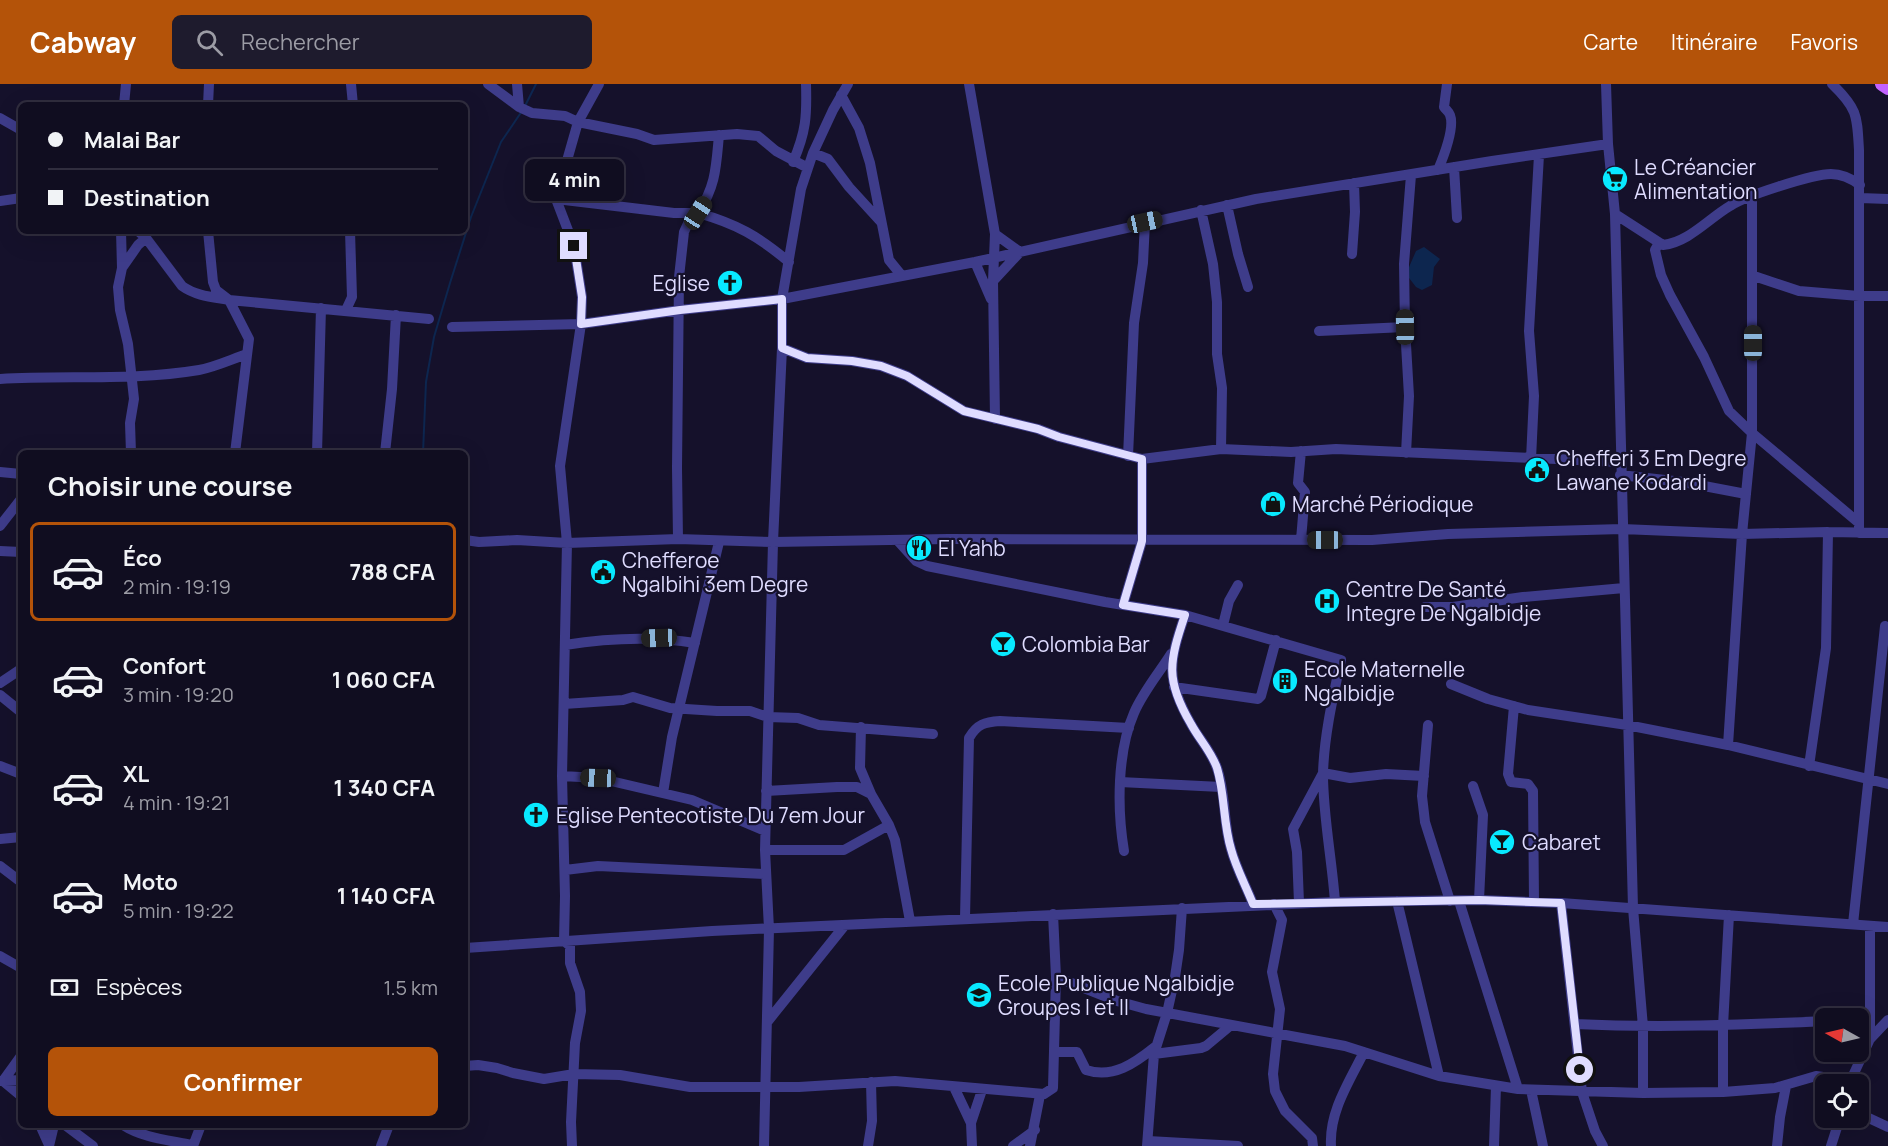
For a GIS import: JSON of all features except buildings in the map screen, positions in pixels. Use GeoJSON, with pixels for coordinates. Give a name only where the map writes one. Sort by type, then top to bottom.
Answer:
{"type":"FeatureCollection","features":[{"type":"Feature","properties":{"kind":"main road"},"geometry":{"type":"LineString","coordinates":[[1882,84],[1888,88]]}},
{"type":"Feature","properties":{"kind":"street"},"geometry":{"type":"LineString","coordinates":[[124,102],[126,84]]}},
{"type":"Feature","properties":{"kind":"street"},"geometry":{"type":"LineString","coordinates":[[208,102],[209,84]]}},
{"type":"Feature","properties":{"kind":"street"},"geometry":{"type":"LineString","coordinates":[[351,84],[353,102]]}},
{"type":"Feature","properties":{"kind":"street"},"geometry":{"type":"LineString","coordinates":[[488,84],[519,107],[532,113],[565,116],[578,122],[638,134],[654,140],[719,135],[758,136],[793,162],[808,168]]}},
{"type":"Feature","properties":{"kind":"street"},"geometry":{"type":"LineString","coordinates":[[517,84],[519,107]]}},
{"type":"Feature","properties":{"kind":"street"},"geometry":{"type":"LineString","coordinates":[[564,941],[565,870],[562,776],[567,543],[560,466],[581,324],[582,297],[574,246],[556,199],[578,122],[599,84]]}},
{"type":"Feature","properties":{"kind":"street"},"geometry":{"type":"LineString","coordinates":[[793,162],[803,139],[807,119],[806,84]]}},
{"type":"Feature","properties":{"kind":"street"},"geometry":{"type":"LineString","coordinates":[[764,1146],[769,929],[765,831],[782,299],[801,189],[813,153],[848,84]]}},
{"type":"Feature","properties":{"kind":"street"},"geometry":{"type":"LineString","coordinates":[[969,84],[995,234],[993,281],[995,419]]}},
{"type":"Feature","properties":{"kind":"street"},"geometry":{"type":"LineString","coordinates":[[1438,170],[1445,154],[1450,131],[1451,117],[1444,107],[1447,84]]}},
{"type":"Feature","properties":{"kind":"street"},"geometry":{"type":"LineString","coordinates":[[1606,84],[1608,144],[1615,214],[1627,725],[1633,908],[1643,1027],[1642,1093]]}},
{"type":"Feature","properties":{"kind":"street"},"geometry":{"type":"LineString","coordinates":[[1832,84],[1845,96],[1857,116],[1860,185],[1859,528]]}},
{"type":"Feature","properties":{"kind":"street"},"geometry":{"type":"LineString","coordinates":[[842,95],[859,128],[870,163],[889,260],[902,276]]}},
{"type":"Feature","properties":{"kind":"street"},"geometry":{"type":"LineString","coordinates":[[0,118],[18,128]]}},
{"type":"Feature","properties":{"kind":"street"},"geometry":{"type":"LineString","coordinates":[[678,539],[679,277],[684,232],[691,217],[698,213],[710,195],[719,135]]}},
{"type":"Feature","properties":{"kind":"street"},"geometry":{"type":"LineString","coordinates":[[452,327],[581,324],[782,299],[975,262],[1227,205],[1608,144]]}},
{"type":"Feature","properties":{"kind":"street"},"geometry":{"type":"LineString","coordinates":[[813,153],[828,159],[849,187],[882,222]]}},
{"type":"Feature","properties":{"kind":"street"},"geometry":{"type":"LineString","coordinates":[[1531,459],[1534,396],[1529,331],[1539,155]]}},
{"type":"Feature","properties":{"kind":"street"},"geometry":{"type":"LineString","coordinates":[[1454,167],[1457,218]]}},
{"type":"Feature","properties":{"kind":"street"},"geometry":{"type":"LineString","coordinates":[[1615,214],[1663,245],[1679,242],[1732,204],[1752,195],[1824,174],[1843,176],[1860,185]]}},
{"type":"Feature","properties":{"kind":"street"},"geometry":{"type":"LineString","coordinates":[[1406,453],[1409,396],[1404,264],[1411,175]]}},
{"type":"Feature","properties":{"kind":"street"},"geometry":{"type":"LineString","coordinates":[[1352,254],[1355,212],[1354,183]]}},
{"type":"Feature","properties":{"kind":"street"},"geometry":{"type":"LineString","coordinates":[[1728,745],[1742,534],[1752,433],[1754,276],[1752,195]]}},
{"type":"Feature","properties":{"kind":"street"},"geometry":{"type":"LineString","coordinates":[[0,201],[18,198]]}},
{"type":"Feature","properties":{"kind":"street"},"geometry":{"type":"LineString","coordinates":[[1860,198],[1888,199]]}},
{"type":"Feature","properties":{"kind":"street"},"geometry":{"type":"LineString","coordinates":[[556,199],[674,213],[698,213],[723,220],[758,236],[789,262]]}},
{"type":"Feature","properties":{"kind":"street"},"geometry":{"type":"LineString","coordinates":[[1227,205],[1248,287]]}},
{"type":"Feature","properties":{"kind":"street"},"geometry":{"type":"LineString","coordinates":[[1201,210],[1213,264],[1217,302],[1217,354],[1222,388],[1221,449]]}},
{"type":"Feature","properties":{"kind":"street"},"geometry":{"type":"LineString","coordinates":[[1128,456],[1134,323],[1143,263],[1145,222]]}},
{"type":"Feature","properties":{"kind":"street"},"geometry":{"type":"LineString","coordinates":[[1133,225],[1144,235]]}},
{"type":"Feature","properties":{"kind":"street"},"geometry":{"type":"LineString","coordinates":[[121,234],[122,268],[118,286],[134,399],[130,423],[131,450]]}},
{"type":"Feature","properties":{"kind":"street"},"geometry":{"type":"LineString","coordinates":[[208,234],[213,282],[216,290],[229,300],[249,339],[235,450]]}},
{"type":"Feature","properties":{"kind":"street"},"geometry":{"type":"LineString","coordinates":[[346,310],[352,297],[350,234]]}},
{"type":"Feature","properties":{"kind":"street"},"geometry":{"type":"LineString","coordinates":[[995,234],[1020,252]]}},
{"type":"Feature","properties":{"kind":"street"},"geometry":{"type":"LineString","coordinates":[[122,268],[142,235]]}},
{"type":"Feature","properties":{"kind":"street"},"geometry":{"type":"LineString","coordinates":[[142,235],[182,286],[189,292],[201,296],[429,319]]}},
{"type":"Feature","properties":{"kind":"street"},"geometry":{"type":"LineString","coordinates":[[1659,243],[1655,250],[1661,275],[1729,411],[1859,528]]}},
{"type":"Feature","properties":{"kind":"street"},"geometry":{"type":"LineString","coordinates":[[993,281],[1020,252]]}},
{"type":"Feature","properties":{"kind":"street"},"geometry":{"type":"LineString","coordinates":[[975,262],[994,305]]}},
{"type":"Feature","properties":{"kind":"street"},"geometry":{"type":"LineString","coordinates":[[1754,276],[1799,291],[1888,296]]}},
{"type":"Feature","properties":{"kind":"street"},"geometry":{"type":"LineString","coordinates":[[317,450],[321,308]]}},
{"type":"Feature","properties":{"kind":"street"},"geometry":{"type":"LineString","coordinates":[[385,450],[392,389],[396,315]]}},
{"type":"Feature","properties":{"kind":"street"},"geometry":{"type":"LineString","coordinates":[[1319,331],[1405,327]]}},
{"type":"Feature","properties":{"kind":"street"},"geometry":{"type":"LineString","coordinates":[[782,348],[807,358],[852,361],[893,370],[907,376],[964,411],[1038,429],[1059,437],[1142,459],[1221,449],[1301,451],[1336,449],[1620,462]]}},
{"type":"Feature","properties":{"kind":"street"},"geometry":{"type":"LineString","coordinates":[[0,379],[45,376],[131,376],[201,369],[247,354]]}},
{"type":"Feature","properties":{"kind":"street"},"geometry":{"type":"LineString","coordinates":[[1301,451],[1298,483],[1305,492],[1301,540]]}},
{"type":"Feature","properties":{"kind":"street"},"geometry":{"type":"LineString","coordinates":[[1123,605],[1142,541],[1142,459]]}},
{"type":"Feature","properties":{"kind":"street"},"geometry":{"type":"LineString","coordinates":[[0,472],[18,474]]}},
{"type":"Feature","properties":{"kind":"street"},"geometry":{"type":"LineString","coordinates":[[1620,475],[1683,482],[1746,494]]}},
{"type":"Feature","properties":{"kind":"street"},"geometry":{"type":"LineString","coordinates":[[0,526],[18,503]]}},
{"type":"Feature","properties":{"kind":"street"},"geometry":{"type":"LineString","coordinates":[[468,540],[567,543],[678,539],[773,543],[897,540],[1372,540],[1448,534],[1622,529],[1742,534],[1828,532],[1859,528],[1888,533]]}},
{"type":"Feature","properties":{"kind":"street"},"geometry":{"type":"LineString","coordinates":[[1809,766],[1826,648],[1828,532]]}},
{"type":"Feature","properties":{"kind":"street"},"geometry":{"type":"LineString","coordinates":[[897,540],[916,561],[927,566],[1185,615],[1341,660],[1323,773],[1335,902]]}},
{"type":"Feature","properties":{"kind":"street"},"geometry":{"type":"LineString","coordinates":[[663,793],[679,709],[719,542]]}},
{"type":"Feature","properties":{"kind":"street"},"geometry":{"type":"LineString","coordinates":[[0,551],[18,552]]}},
{"type":"Feature","properties":{"kind":"street"},"geometry":{"type":"LineString","coordinates":[[1223,625],[1229,601],[1238,585]]}},
{"type":"Feature","properties":{"kind":"street"},"geometry":{"type":"LineString","coordinates":[[1425,607],[1453,607],[1523,597],[1624,588]]}},
{"type":"Feature","properties":{"kind":"street"},"geometry":{"type":"LineString","coordinates":[[1185,615],[1173,650],[1171,671],[1174,687],[1191,725],[1212,756],[1221,787],[1231,850],[1253,904]]}},
{"type":"Feature","properties":{"kind":"street"},"geometry":{"type":"LineString","coordinates":[[1853,924],[1885,626]]}},
{"type":"Feature","properties":{"kind":"street"},"geometry":{"type":"LineString","coordinates":[[565,645],[591,640],[659,638],[695,643]]}},
{"type":"Feature","properties":{"kind":"street"},"geometry":{"type":"LineString","coordinates":[[1174,687],[1258,699],[1261,696],[1276,640]]}},
{"type":"Feature","properties":{"kind":"street"},"geometry":{"type":"LineString","coordinates":[[1124,851],[1118,813],[1120,782],[1129,728],[1137,706],[1173,650]]}},
{"type":"Feature","properties":{"kind":"street"},"geometry":{"type":"LineString","coordinates":[[0,683],[18,671]]}},
{"type":"Feature","properties":{"kind":"street"},"geometry":{"type":"LineString","coordinates":[[1451,684],[1488,699],[1514,706],[1728,745],[1888,784]]}},
{"type":"Feature","properties":{"kind":"street"},"geometry":{"type":"LineString","coordinates":[[0,695],[18,710]]}},
{"type":"Feature","properties":{"kind":"street"},"geometry":{"type":"LineString","coordinates":[[564,704],[623,700],[633,697],[679,709],[750,711],[768,717],[798,718],[819,724],[933,734]]}},
{"type":"Feature","properties":{"kind":"street"},"geometry":{"type":"LineString","coordinates":[[1514,706],[1508,774],[1510,782],[1522,782],[1532,787],[1533,791],[1534,902]]}},
{"type":"Feature","properties":{"kind":"street"},"geometry":{"type":"LineString","coordinates":[[965,918],[969,738],[975,727],[987,722],[1000,721],[1129,728]]}},
{"type":"Feature","properties":{"kind":"street"},"geometry":{"type":"LineString","coordinates":[[1428,724],[1422,796],[1425,822],[1455,901],[1518,1089]]}},
{"type":"Feature","properties":{"kind":"street"},"geometry":{"type":"LineString","coordinates":[[861,727],[860,768],[871,794],[889,825],[900,859],[910,921]]}},
{"type":"Feature","properties":{"kind":"street"},"geometry":{"type":"LineString","coordinates":[[0,766],[18,773]]}},
{"type":"Feature","properties":{"kind":"street"},"geometry":{"type":"LineString","coordinates":[[1323,773],[1350,777],[1386,774],[1424,776]]}},
{"type":"Feature","properties":{"kind":"street"},"geometry":{"type":"LineString","coordinates":[[1299,903],[1297,852],[1293,829],[1323,773]]}},
{"type":"Feature","properties":{"kind":"street"},"geometry":{"type":"LineString","coordinates":[[562,776],[598,778],[663,793],[714,808],[765,831]]}},
{"type":"Feature","properties":{"kind":"street"},"geometry":{"type":"LineString","coordinates":[[1120,782],[1221,787]]}},
{"type":"Feature","properties":{"kind":"street"},"geometry":{"type":"LineString","coordinates":[[766,791],[856,787],[868,783]]}},
{"type":"Feature","properties":{"kind":"street"},"geometry":{"type":"LineString","coordinates":[[1473,786],[1484,815],[1479,900]]}},
{"type":"Feature","properties":{"kind":"street"},"geometry":{"type":"LineString","coordinates":[[856,787],[871,794]]}},
{"type":"Feature","properties":{"kind":"street"},"geometry":{"type":"LineString","coordinates":[[765,850],[819,852],[844,850],[889,825]]}},
{"type":"Feature","properties":{"kind":"street"},"geometry":{"type":"LineString","coordinates":[[0,839],[18,837]]}},
{"type":"Feature","properties":{"kind":"street"},"geometry":{"type":"LineString","coordinates":[[0,866],[18,880]]}},
{"type":"Feature","properties":{"kind":"street"},"geometry":{"type":"LineString","coordinates":[[565,870],[598,866],[766,874]]}},
{"type":"Feature","properties":{"kind":"street"},"geometry":{"type":"LineString","coordinates":[[468,948],[712,931],[965,918],[1253,904],[1397,901],[1479,900],[1561,903],[1888,927]]}},
{"type":"Feature","properties":{"kind":"street"},"geometry":{"type":"LineString","coordinates":[[1397,901],[1439,1076]]}},
{"type":"Feature","properties":{"kind":"street"},"geometry":{"type":"LineString","coordinates":[[1561,903],[1582,1092],[1595,1131],[1603,1146]]}},
{"type":"Feature","properties":{"kind":"street"},"geometry":{"type":"LineString","coordinates":[[1274,904],[1282,920],[1272,972],[1280,1010],[1273,1074],[1278,1099],[1285,1111],[1312,1138],[1313,1146]]}},
{"type":"Feature","properties":{"kind":"street"},"geometry":{"type":"LineString","coordinates":[[1182,908],[1179,950],[1167,1013],[1154,1051],[1147,1143],[1238,1146]]}},
{"type":"Feature","properties":{"kind":"street"},"geometry":{"type":"LineString","coordinates":[[468,1066],[497,1068],[544,1079],[574,1074],[628,1076],[690,1087],[799,1087],[903,1081],[1040,1095],[1050,1092],[1053,1088],[1056,977],[1053,914]]}},
{"type":"Feature","properties":{"kind":"street"},"geometry":{"type":"LineString","coordinates":[[1723,1092],[1723,1026],[1729,915]]}},
{"type":"Feature","properties":{"kind":"street"},"geometry":{"type":"LineString","coordinates":[[768,1020],[845,925]]}},
{"type":"Feature","properties":{"kind":"street"},"geometry":{"type":"LineString","coordinates":[[1865,1008],[1870,926]]}},
{"type":"Feature","properties":{"kind":"street"},"geometry":{"type":"LineString","coordinates":[[564,941],[570,946],[570,963],[580,992],[581,1011],[575,1043],[572,1146]]}},
{"type":"Feature","properties":{"kind":"street"},"geometry":{"type":"LineString","coordinates":[[0,956],[18,966]]}},
{"type":"Feature","properties":{"kind":"street"},"geometry":{"type":"LineString","coordinates":[[1056,977],[1128,1005],[1345,1046],[1439,1076],[1518,1089],[1642,1093],[1723,1092],[1786,1086],[1815,1076]]}},
{"type":"Feature","properties":{"kind":"street"},"geometry":{"type":"LineString","coordinates":[[1854,1074],[1870,1039],[1888,1020]]}},
{"type":"Feature","properties":{"kind":"street"},"geometry":{"type":"LineString","coordinates":[[1575,1024],[1643,1027],[1815,1022]]}},
{"type":"Feature","properties":{"kind":"street"},"geometry":{"type":"LineString","coordinates":[[1055,1052],[1077,1052],[1086,1070],[1106,1072],[1126,1068],[1154,1051],[1201,1048],[1230,1026]]}},
{"type":"Feature","properties":{"kind":"street"},"geometry":{"type":"LineString","coordinates":[[1331,1146],[1331,1136],[1341,1096],[1364,1053]]}},
{"type":"Feature","properties":{"kind":"street"},"geometry":{"type":"LineString","coordinates":[[1,1081],[18,1060]]}},
{"type":"Feature","properties":{"kind":"street"},"geometry":{"type":"LineString","coordinates":[[1,1081],[18,1080]]}},
{"type":"Feature","properties":{"kind":"street"},"geometry":{"type":"LineString","coordinates":[[1,1081],[18,1094]]}},
{"type":"Feature","properties":{"kind":"street"},"geometry":{"type":"LineString","coordinates":[[868,1146],[872,1121],[871,1082]]}},
{"type":"Feature","properties":{"kind":"street"},"geometry":{"type":"LineString","coordinates":[[1494,1146],[1496,1086]]}},
{"type":"Feature","properties":{"kind":"street"},"geometry":{"type":"LineString","coordinates":[[1777,1146],[1786,1086]]}},
{"type":"Feature","properties":{"kind":"street"},"geometry":{"type":"LineString","coordinates":[[954,1087],[971,1123]]}},
{"type":"Feature","properties":{"kind":"street"},"geometry":{"type":"LineString","coordinates":[[982,1089],[971,1123],[972,1142],[984,1146]]}},
{"type":"Feature","properties":{"kind":"street"},"geometry":{"type":"LineString","coordinates":[[1531,1090],[1542,1146]]}},
{"type":"Feature","properties":{"kind":"street"},"geometry":{"type":"LineString","coordinates":[[1030,1146],[1035,1130],[1040,1095]]}},
{"type":"Feature","properties":{"kind":"street"},"geometry":{"type":"LineString","coordinates":[[1869,1118],[1888,1127]]}},
{"type":"Feature","properties":{"kind":"street"},"geometry":{"type":"LineString","coordinates":[[41,1128],[49,1146]]}},
{"type":"Feature","properties":{"kind":"street"},"geometry":{"type":"LineString","coordinates":[[49,1146],[53,1128]]}},
{"type":"Feature","properties":{"kind":"street"},"geometry":{"type":"LineString","coordinates":[[69,1128],[93,1146]]}},
{"type":"Feature","properties":{"kind":"street"},"geometry":{"type":"LineString","coordinates":[[130,1128],[151,1137],[192,1145],[200,1128]]}},
{"type":"Feature","properties":{"kind":"street"},"geometry":{"type":"LineString","coordinates":[[381,1146],[388,1128]]}},
{"type":"Feature","properties":{"kind":"street"},"geometry":{"type":"LineString","coordinates":[[1831,1146],[1837,1128]]}},
{"type":"Feature","properties":{"kind":"street"},"geometry":{"type":"LineString","coordinates":[[1013,1146],[1035,1130]]}},
{"type":"Feature","properties":{"kind":"water"},"geometry":{"type":"Polygon","coordinates":[[[1424,247],[1440,259],[1434,267],[1432,285],[1422,290],[1416,287],[1406,274],[1416,251],[1424,247]]]}},
{"type":"Feature","properties":{"kind":"waterway"},"geometry":{"type":"LineString","coordinates":[[525,106],[536,84]]}},
{"type":"Feature","properties":{"kind":"waterway"},"geometry":{"type":"LineString","coordinates":[[468,226],[501,142],[522,111]]}},
{"type":"Feature","properties":{"kind":"waterway"},"geometry":{"type":"LineString","coordinates":[[423,450],[426,382],[434,337],[466,234]]}},
{"type":"Feature","properties":{"kind":"place","name":"Le Créancier Alimentation"},"geometry":{"type":"Point","coordinates":[1615,179]}},
{"type":"Feature","properties":{"kind":"place","name":"Eglise"},"geometry":{"type":"Point","coordinates":[730,283]}},
{"type":"Feature","properties":{"kind":"place","name":"Chefferi 3 Em Degre Lawane Kodardi"},"geometry":{"type":"Point","coordinates":[1537,470]}},
{"type":"Feature","properties":{"kind":"place","name":"Marché Périodique"},"geometry":{"type":"Point","coordinates":[1273,504]}},
{"type":"Feature","properties":{"kind":"place","name":"El Yahb"},"geometry":{"type":"Point","coordinates":[919,548]}},
{"type":"Feature","properties":{"kind":"place","name":"Chefferoe Ngalbihi 3em Degre"},"geometry":{"type":"Point","coordinates":[603,572]}},
{"type":"Feature","properties":{"kind":"place","name":"Centre De Santé Integre De Ngalbidje"},"geometry":{"type":"Point","coordinates":[1327,601]}},
{"type":"Feature","properties":{"kind":"place","name":"Colombia Bar"},"geometry":{"type":"Point","coordinates":[1003,644]}},
{"type":"Feature","properties":{"kind":"place","name":"Ecole Maternelle Ngalbidje"},"geometry":{"type":"Point","coordinates":[1285,681]}},
{"type":"Feature","properties":{"kind":"place","name":"Eglise Pentecotiste Du 7em Jour"},"geometry":{"type":"Point","coordinates":[536,815]}},
{"type":"Feature","properties":{"kind":"place","name":"Cabaret"},"geometry":{"type":"Point","coordinates":[1502,842]}},
{"type":"Feature","properties":{"kind":"place","name":"Ecole Publique Ngalbidje Groupes I et II"},"geometry":{"type":"Point","coordinates":[979,995]}},
{"type":"Feature","properties":{"kind":"route"},"geometry":{"type":"LineString","coordinates":[[574,246],[582,297],[581,324],[782,299],[782,348],[794,354],[807,358],[852,361],[881,366],[907,376],[964,411],[1038,429],[1059,437],[1142,459],[1142,541],[1123,605],[1185,615],[1173,650],[1171,671],[1174,687],[1191,725],[1212,756],[1217,769],[1231,850],[1253,904],[1479,900],[1561,903],[1580,1070]]}}]}
